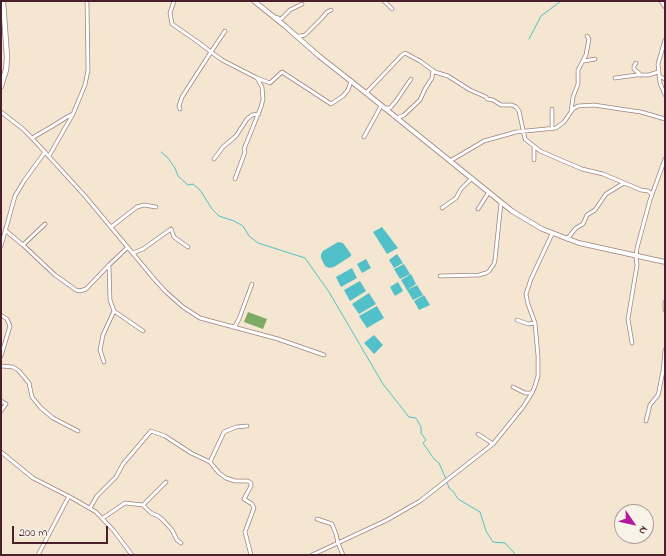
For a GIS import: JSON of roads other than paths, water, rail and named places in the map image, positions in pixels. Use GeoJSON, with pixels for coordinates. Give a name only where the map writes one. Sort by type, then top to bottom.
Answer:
{"type":"FeatureCollection","features":[{"type":"Feature","properties":{"kind":"main road"},"geometry":{"type":"LineString","coordinates":[[1,86],[6,70],[7,57],[3,1]]}},
{"type":"Feature","properties":{"kind":"street"},"geometry":{"type":"LineString","coordinates":[[49,156],[73,114],[84,89],[88,70],[87,1]]}},
{"type":"Feature","properties":{"kind":"street"},"geometry":{"type":"LineString","coordinates":[[174,1],[170,13],[172,24],[222,60],[257,78],[270,83],[282,72],[331,104],[343,96],[348,90],[352,81]]}},
{"type":"Feature","properties":{"kind":"street"},"geometry":{"type":"LineString","coordinates":[[254,1],[319,56],[366,92],[382,107],[512,211],[552,234],[590,246],[665,262]]}},
{"type":"Feature","properties":{"kind":"street"},"geometry":{"type":"LineString","coordinates":[[384,1],[392,9]]}},
{"type":"Feature","properties":{"kind":"street"},"geometry":{"type":"LineString","coordinates":[[661,1],[665,7]]}},
{"type":"Feature","properties":{"kind":"street"},"geometry":{"type":"LineString","coordinates":[[274,17],[282,19],[290,10],[302,4]]}},
{"type":"Feature","properties":{"kind":"street"},"geometry":{"type":"LineString","coordinates":[[296,36],[305,35],[322,19],[327,12],[331,10]]}},
{"type":"Feature","properties":{"kind":"street"},"geometry":{"type":"LineString","coordinates":[[180,109],[179,106],[181,99],[225,31]]}},
{"type":"Feature","properties":{"kind":"street"},"geometry":{"type":"LineString","coordinates":[[450,161],[484,141],[516,132],[552,129],[560,126],[568,118],[571,112],[573,97],[578,84],[578,70],[584,61],[589,40],[587,36]]}},
{"type":"Feature","properties":{"kind":"street"},"geometry":{"type":"LineString","coordinates":[[665,40],[660,55],[658,74],[662,90],[665,95]]}},
{"type":"Feature","properties":{"kind":"street"},"geometry":{"type":"LineString","coordinates":[[366,92],[403,54],[420,61],[433,70],[448,76],[470,90],[485,96],[487,100],[492,100],[501,105],[512,105],[516,107],[521,119],[522,128],[525,132],[525,139],[544,153],[582,169],[603,174],[641,190],[648,191],[652,194]]}},
{"type":"Feature","properties":{"kind":"street"},"geometry":{"type":"LineString","coordinates":[[584,61],[595,59]]}},
{"type":"Feature","properties":{"kind":"street"},"geometry":{"type":"LineString","coordinates":[[636,63],[634,69],[641,75]]}},
{"type":"Feature","properties":{"kind":"street"},"geometry":{"type":"LineString","coordinates":[[397,118],[404,115],[420,100],[432,78],[433,70]]}},
{"type":"Feature","properties":{"kind":"street"},"geometry":{"type":"LineString","coordinates":[[615,78],[658,74],[665,79]]}},
{"type":"Feature","properties":{"kind":"street"},"geometry":{"type":"LineString","coordinates":[[235,180],[245,152],[244,149],[259,114],[263,99],[262,87],[257,78]]}},
{"type":"Feature","properties":{"kind":"street"},"geometry":{"type":"LineString","coordinates":[[382,107],[390,108],[396,102],[411,79]]}},
{"type":"Feature","properties":{"kind":"street"},"geometry":{"type":"LineString","coordinates":[[571,112],[578,106],[594,105],[641,112],[665,119]]}},
{"type":"Feature","properties":{"kind":"street"},"geometry":{"type":"LineString","coordinates":[[364,137],[382,107]]}},
{"type":"Feature","properties":{"kind":"street"},"geometry":{"type":"LineString","coordinates":[[552,109],[552,129]]}},
{"type":"Feature","properties":{"kind":"street"},"geometry":{"type":"LineString","coordinates":[[1,112],[23,129],[49,156],[112,227],[166,292],[184,307],[200,318],[296,345],[324,356]]}},
{"type":"Feature","properties":{"kind":"street"},"geometry":{"type":"LineString","coordinates":[[32,138],[73,114]]}},
{"type":"Feature","properties":{"kind":"street"},"geometry":{"type":"LineString","coordinates":[[214,159],[223,147],[236,136],[247,119],[252,115],[259,114]]}},
{"type":"Feature","properties":{"kind":"street"},"geometry":{"type":"LineString","coordinates":[[534,147],[534,160]]}},
{"type":"Feature","properties":{"kind":"street"},"geometry":{"type":"LineString","coordinates":[[1,246],[12,203],[18,190],[45,152]]}},
{"type":"Feature","properties":{"kind":"street"},"geometry":{"type":"LineString","coordinates":[[632,343],[628,319],[637,265],[636,256],[639,239],[652,194],[665,160]]}},
{"type":"Feature","properties":{"kind":"street"},"geometry":{"type":"LineString","coordinates":[[442,208],[456,198],[461,189],[472,178]]}},
{"type":"Feature","properties":{"kind":"street"},"geometry":{"type":"LineString","coordinates":[[567,239],[576,228],[583,224],[587,215],[594,211],[606,194],[624,183]]}},
{"type":"Feature","properties":{"kind":"street"},"geometry":{"type":"LineString","coordinates":[[648,191],[655,186]]}},
{"type":"Feature","properties":{"kind":"street"},"geometry":{"type":"LineString","coordinates":[[478,209],[489,192]]}},
{"type":"Feature","properties":{"kind":"street"},"geometry":{"type":"LineString","coordinates":[[440,276],[480,275],[489,271],[495,260],[501,203]]}},
{"type":"Feature","properties":{"kind":"street"},"geometry":{"type":"LineString","coordinates":[[112,227],[137,207],[144,205],[156,207]]}},
{"type":"Feature","properties":{"kind":"street"},"geometry":{"type":"LineString","coordinates":[[23,245],[45,224]]}},
{"type":"Feature","properties":{"kind":"street"},"geometry":{"type":"LineString","coordinates":[[133,253],[144,249],[171,228],[174,237],[188,247]]}},
{"type":"Feature","properties":{"kind":"street"},"geometry":{"type":"LineString","coordinates":[[5,230],[55,275],[76,290],[80,291],[86,289],[128,247]]}},
{"type":"Feature","properties":{"kind":"street"},"geometry":{"type":"LineString","coordinates":[[312,555],[387,520],[416,504],[493,444],[523,407],[532,393],[538,376],[535,323],[528,304],[526,294],[527,288],[552,234]]}},
{"type":"Feature","properties":{"kind":"street"},"geometry":{"type":"LineString","coordinates":[[109,266],[110,300],[114,311],[143,331]]}},
{"type":"Feature","properties":{"kind":"street"},"geometry":{"type":"LineString","coordinates":[[232,327],[239,319],[252,284]]}},
{"type":"Feature","properties":{"kind":"street"},"geometry":{"type":"LineString","coordinates":[[665,302],[665,310]]}},
{"type":"Feature","properties":{"kind":"street"},"geometry":{"type":"LineString","coordinates":[[104,362],[100,350],[102,335],[114,311]]}},
{"type":"Feature","properties":{"kind":"street"},"geometry":{"type":"LineString","coordinates":[[1,315],[7,319],[10,326],[1,356]]}},
{"type":"Feature","properties":{"kind":"street"},"geometry":{"type":"LineString","coordinates":[[517,320],[528,324],[535,323]]}},
{"type":"Feature","properties":{"kind":"street"},"geometry":{"type":"LineString","coordinates":[[646,421],[650,405],[658,395],[663,371],[665,350]]}},
{"type":"Feature","properties":{"kind":"street"},"geometry":{"type":"LineString","coordinates":[[1,366],[13,367],[19,371],[29,383],[32,397],[41,408],[53,418],[78,431]]}},
{"type":"Feature","properties":{"kind":"street"},"geometry":{"type":"LineString","coordinates":[[513,388],[525,393],[532,393]]}},
{"type":"Feature","properties":{"kind":"street"},"geometry":{"type":"LineString","coordinates":[[1,401],[6,404],[1,411]]}},
{"type":"Feature","properties":{"kind":"street"},"geometry":{"type":"LineString","coordinates":[[210,462],[224,432],[236,427],[247,426]]}},
{"type":"Feature","properties":{"kind":"street"},"geometry":{"type":"LineString","coordinates":[[90,508],[97,496],[116,477],[123,464],[151,431],[165,436],[191,453],[210,462],[219,473],[226,478],[235,481],[248,481],[251,483],[250,489],[244,499],[252,504],[254,508],[245,532],[252,555]]}},
{"type":"Feature","properties":{"kind":"street"},"geometry":{"type":"LineString","coordinates":[[478,434],[493,444]]}},
{"type":"Feature","properties":{"kind":"street"},"geometry":{"type":"LineString","coordinates":[[1,452],[33,478],[69,496],[90,508],[103,518],[132,555]]}},
{"type":"Feature","properties":{"kind":"street"},"geometry":{"type":"LineString","coordinates":[[143,506],[166,482]]}},
{"type":"Feature","properties":{"kind":"street"},"geometry":{"type":"LineString","coordinates":[[38,555],[69,496]]}},
{"type":"Feature","properties":{"kind":"street"},"geometry":{"type":"LineString","coordinates":[[103,518],[125,503],[143,506],[163,520],[172,530],[177,540],[181,542]]}},
{"type":"Feature","properties":{"kind":"street"},"geometry":{"type":"LineString","coordinates":[[316,519],[324,520],[332,524],[343,555]]}},
{"type":"Feature","properties":{"kind":"water"},"geometry":{"type":"Polygon","coordinates":[[[382,227],[398,248],[387,254],[373,232],[382,227]]]}},
{"type":"Feature","properties":{"kind":"water"},"geometry":{"type":"Polygon","coordinates":[[[338,242],[343,243],[351,256],[334,267],[329,268],[325,266],[321,258],[321,254],[323,251],[338,242]]]}},
{"type":"Feature","properties":{"kind":"water"},"geometry":{"type":"Polygon","coordinates":[[[397,254],[403,263],[394,268],[389,260],[397,254]]]}},
{"type":"Feature","properties":{"kind":"water"},"geometry":{"type":"Polygon","coordinates":[[[366,259],[371,268],[362,273],[357,264],[366,259]]]}},
{"type":"Feature","properties":{"kind":"water"},"geometry":{"type":"Polygon","coordinates":[[[404,264],[410,274],[400,279],[394,269],[404,264]]]}},
{"type":"Feature","properties":{"kind":"water"},"geometry":{"type":"Polygon","coordinates":[[[352,268],[357,278],[341,287],[336,277],[352,268]]]}},
{"type":"Feature","properties":{"kind":"water"},"geometry":{"type":"Polygon","coordinates":[[[411,274],[416,284],[407,290],[401,280],[411,274]]]}},
{"type":"Feature","properties":{"kind":"water"},"geometry":{"type":"Polygon","coordinates":[[[360,281],[366,291],[350,301],[344,290],[360,281]]]}},
{"type":"Feature","properties":{"kind":"water"},"geometry":{"type":"Polygon","coordinates":[[[398,282],[403,291],[395,296],[390,287],[398,282]]]}},
{"type":"Feature","properties":{"kind":"water"},"geometry":{"type":"Polygon","coordinates":[[[417,285],[423,295],[413,300],[407,290],[417,285]]]}},
{"type":"Feature","properties":{"kind":"water"},"geometry":{"type":"Polygon","coordinates":[[[369,293],[376,304],[359,314],[352,304],[369,293]]]}},
{"type":"Feature","properties":{"kind":"water"},"geometry":{"type":"Polygon","coordinates":[[[424,295],[430,305],[419,310],[414,301],[424,295]]]}},
{"type":"Feature","properties":{"kind":"water"},"geometry":{"type":"Polygon","coordinates":[[[377,306],[384,318],[367,328],[359,316],[377,306]]]}},
{"type":"Feature","properties":{"kind":"water"},"geometry":{"type":"Polygon","coordinates":[[[374,335],[383,345],[374,354],[364,343],[374,335]]]}},
{"type":"Feature","properties":{"kind":"waterway"},"geometry":{"type":"LineString","coordinates":[[529,39],[541,16],[561,1]]}},
{"type":"Feature","properties":{"kind":"waterway"},"geometry":{"type":"LineString","coordinates":[[161,152],[168,158],[175,168],[178,176],[188,185],[193,184],[200,190],[212,209],[219,216],[243,226],[249,236],[258,243],[305,258],[329,292],[383,384],[409,417],[416,418],[421,427],[421,433],[426,440],[423,443],[434,459],[439,463],[446,479]]}},
{"type":"Feature","properties":{"kind":"waterway"},"geometry":{"type":"LineString","coordinates":[[447,482],[449,488],[458,499],[480,512],[486,531],[493,542],[505,543],[516,555]]}}]}
